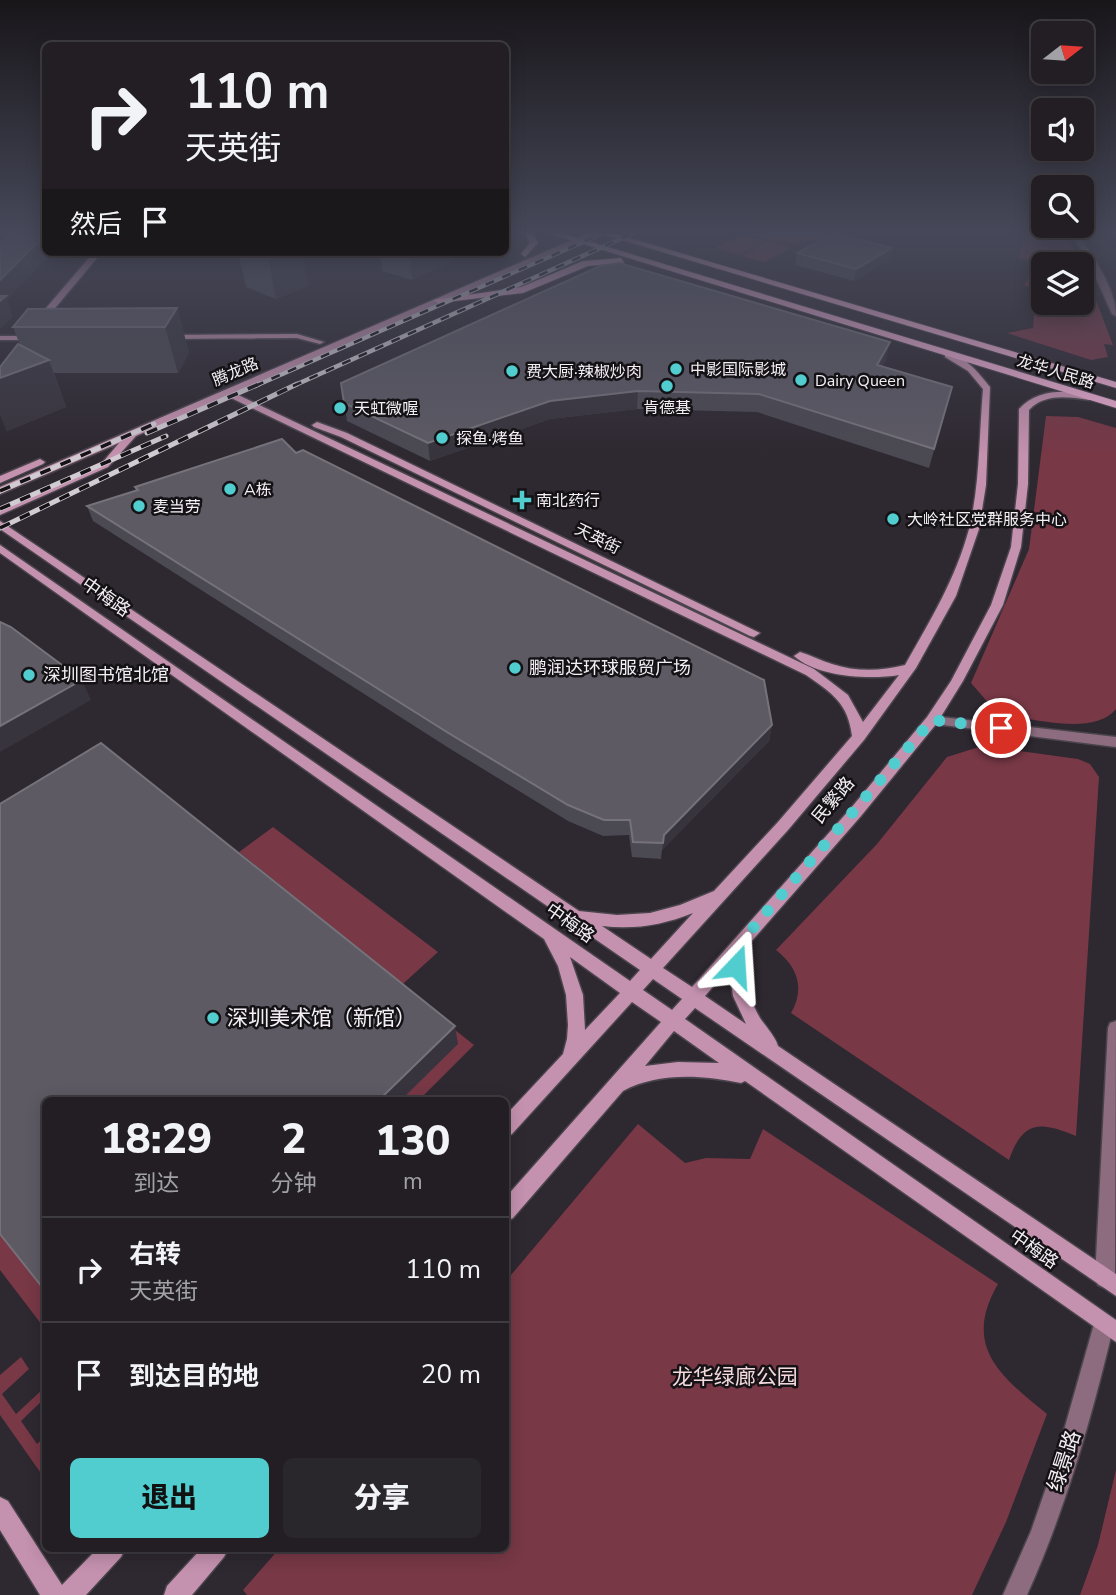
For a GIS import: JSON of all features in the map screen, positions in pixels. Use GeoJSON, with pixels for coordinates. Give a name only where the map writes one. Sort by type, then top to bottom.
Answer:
{"type":"FeatureCollection","features":[{"type":"Feature","properties":{"kind":"main road"},"geometry":{"type":"LineString","coordinates":[[26,338],[53,305]]}},
{"type":"Feature","properties":{"kind":"main road","name":"腾龙路"},"geometry":{"type":"LineString","coordinates":[[0,480],[405,305]]}},
{"type":"Feature","properties":{"kind":"main road","name":"腾龙路"},"geometry":{"type":"LineString","coordinates":[[0,491],[426,305]]}},
{"type":"Feature","properties":{"kind":"main road","name":"龙华人民路"},"geometry":{"type":"LineString","coordinates":[[786,305],[1116,405]]}},
{"type":"Feature","properties":{"kind":"main road","name":"龙华人民路"},"geometry":{"type":"LineString","coordinates":[[849,305],[1116,385]]}},
{"type":"Feature","properties":{"kind":"main road"},"geometry":{"type":"LineString","coordinates":[[154,337],[289,336],[320,342]]}},
{"type":"Feature","properties":{"kind":"main road"},"geometry":{"type":"LineString","coordinates":[[0,338],[46,338]]}},
{"type":"Feature","properties":{"kind":"main road","name":"民繁路"},"geometry":{"type":"LineString","coordinates":[[509,1125],[653,970],[859,737],[910,668],[939,618],[960,573],[974,529],[981,485],[987,389],[971,369],[948,355]]}},
{"type":"Feature","properties":{"kind":"main road","name":"天英街"},"geometry":{"type":"LineString","coordinates":[[226,392],[274,412],[810,672],[853,708],[859,737]]}},
{"type":"Feature","properties":{"kind":"main road","name":"民繁路"},"geometry":{"type":"LineString","coordinates":[[509,1208],[932,720],[983,635],[997,605],[1016,548],[1023,484],[1024,409],[1031,402],[1052,395],[1088,397]]}},
{"type":"Feature","properties":{"kind":"main road","name":"天英街"},"geometry":{"type":"LineString","coordinates":[[274,412],[344,435],[818,665],[862,675],[910,668]]}},
{"type":"Feature","properties":{"kind":"main road"},"geometry":{"type":"LineString","coordinates":[[0,512],[105,465],[129,434],[114,430]]}},
{"type":"Feature","properties":{"kind":"main road","name":"中梅路"},"geometry":{"type":"LineString","coordinates":[[0,524],[1111,1282]]}},
{"type":"Feature","properties":{"kind":"main road","name":"中梅路"},"geometry":{"type":"LineString","coordinates":[[0,548],[1110,1328]]}},
{"type":"Feature","properties":{"kind":"main road"},"geometry":{"type":"LineString","coordinates":[[568,911],[599,921],[631,923],[672,914],[722,893]]}},
{"type":"Feature","properties":{"kind":"main road"},"geometry":{"type":"LineString","coordinates":[[547,933],[564,961],[578,1014],[574,1045],[568,1060]]}},
{"type":"Feature","properties":{"kind":"main road"},"geometry":{"type":"LineString","coordinates":[[746,936],[736,966],[740,993],[762,1035],[778,1054]]}},
{"type":"Feature","properties":{"kind":"main road"},"geometry":{"type":"LineString","coordinates":[[611,1089],[636,1077],[685,1069],[724,1071],[757,1082]]}},
{"type":"Feature","properties":{"kind":"main road"},"geometry":{"type":"LineString","coordinates":[[0,1509],[54,1595]]}},
{"type":"Feature","properties":{"kind":"main road"},"geometry":{"type":"LineString","coordinates":[[69,1595],[110,1552]]}},
{"type":"Feature","properties":{"kind":"main road"},"geometry":{"type":"LineString","coordinates":[[182,1590],[214,1552]]}},
{"type":"Feature","properties":{"kind":"street"},"geometry":{"type":"LineString","coordinates":[[932,720],[1116,742]]}},
{"type":"Feature","properties":{"kind":"street"},"geometry":{"type":"LineString","coordinates":[[1111,1282],[1116,1028]]}},
{"type":"Feature","properties":{"kind":"street","name":"绿景路"},"geometry":{"type":"LineString","coordinates":[[1015,1595],[1110,1328]]}},
{"type":"Feature","properties":{"kind":"green space"},"geometry":{"type":"Polygon","coordinates":[[[1094,305],[1098,305],[1113,345],[1104,344],[1108,357],[1091,360],[1007,333],[1033,328],[1034,315],[1094,315],[1094,305]]]}},
{"type":"Feature","properties":{"kind":"green space"},"geometry":{"type":"Polygon","coordinates":[[[1046,416],[1078,417],[1116,428],[1116,709],[1106,717],[1078,724],[1044,722],[998,714],[971,683],[1029,549],[1046,416]]]}},
{"type":"Feature","properties":{"kind":"green space"},"geometry":{"type":"Polygon","coordinates":[[[982,746],[1078,759],[1090,764],[1099,777],[1076,1136],[1043,1126],[1034,1127],[1020,1137],[1009,1160],[791,1013],[798,995],[797,979],[790,964],[776,950],[877,844],[947,757],[982,746]]]}},
{"type":"Feature","properties":{"kind":"green space"},"geometry":{"type":"Polygon","coordinates":[[[273,827],[438,952],[394,992],[373,975],[382,967],[239,852],[273,827]]]}},
{"type":"Feature","properties":{"kind":"green space"},"geometry":{"type":"Polygon","coordinates":[[[445,1022],[474,1045],[422,1097],[402,1097],[445,1022]]]}},
{"type":"Feature","properties":{"kind":"green space","name":"龙华绿廊公园"},"geometry":{"type":"Polygon","coordinates":[[[638,1124],[685,1163],[706,1158],[750,1159],[763,1129],[998,1284],[988,1306],[984,1325],[985,1342],[991,1358],[1014,1386],[1047,1414],[1006,1522],[972,1595],[247,1595],[243,1590],[276,1552],[509,1552],[509,1277],[638,1124]]]}},
{"type":"Feature","properties":{"kind":"green space"},"geometry":{"type":"Polygon","coordinates":[[[0,1228],[42,1282],[42,1325],[0,1270],[0,1228]]]}},
{"type":"Feature","properties":{"kind":"green space"},"geometry":{"type":"Polygon","coordinates":[[[21,1357],[29,1369],[2,1394],[16,1414],[42,1390],[42,1401],[21,1421],[37,1444],[42,1440],[42,1475],[0,1415],[0,1375],[21,1357]]]}},
{"type":"Feature","properties":{"kind":"green space"},"geometry":{"type":"Polygon","coordinates":[[[1116,1470],[1116,1595],[1080,1595],[1098,1545],[1116,1470]]]}},
{"type":"Feature","properties":{"kind":"building"},"geometry":{"type":"Polygon","coordinates":[[[513,305],[765,305],[890,342],[877,365],[952,387],[934,449],[759,394],[638,391],[550,401],[428,443],[344,403],[341,383],[513,305]]]}},
{"type":"Feature","properties":{"kind":"building"},"geometry":{"type":"Polygon","coordinates":[[[177,308],[165,327],[13,327],[28,309],[177,308]]]}},
{"type":"Feature","properties":{"kind":"building"},"geometry":{"type":"Polygon","coordinates":[[[18,344],[49,360],[0,378],[0,367],[18,344]]]}},
{"type":"Feature","properties":{"kind":"building","name":"鹏润达环球服贸广场"},"geometry":{"type":"Polygon","coordinates":[[[282,439],[296,453],[303,450],[764,680],[772,725],[664,835],[663,843],[633,842],[630,820],[604,820],[568,805],[87,506],[138,490],[135,487],[282,439]]]}},
{"type":"Feature","properties":{"kind":"building","name":"深圳图书馆北馆"},"geometry":{"type":"Polygon","coordinates":[[[0,622],[11,627],[82,680],[0,726],[0,622]]]}},
{"type":"Feature","properties":{"kind":"building","name":"深圳美术馆（新馆）"},"geometry":{"type":"Polygon","coordinates":[[[101,743],[455,1026],[382,1097],[42,1097],[42,1287],[0,1234],[0,804],[101,743]]]}},
{"type":"Feature","properties":{"kind":"railway"},"geometry":{"type":"LineString","coordinates":[[255,386],[438,305]]}},
{"type":"Feature","properties":{"kind":"railway"},"geometry":{"type":"LineString","coordinates":[[293,386],[472,305]]}},
{"type":"Feature","properties":{"kind":"railway"},"geometry":{"type":"LineString","coordinates":[[147,433],[259,384]]}},
{"type":"Feature","properties":{"kind":"railway"},"geometry":{"type":"LineString","coordinates":[[0,528],[297,384]]}},
{"type":"Feature","properties":{"kind":"railway"},"geometry":{"type":"LineString","coordinates":[[0,491],[154,424]]}},
{"type":"Feature","properties":{"kind":"railway"},"geometry":{"type":"LineString","coordinates":[[0,509],[166,436]]}},
{"type":"Feature","properties":{"kind":"place","name":"中影国际影城"},"geometry":{"type":"Point","coordinates":[676,369]}},
{"type":"Feature","properties":{"kind":"place","name":"费大厨·辣椒炒肉"},"geometry":{"type":"Point","coordinates":[512,371]}},
{"type":"Feature","properties":{"kind":"place","name":"Dairy Queen"},"geometry":{"type":"Point","coordinates":[801,380]}},
{"type":"Feature","properties":{"kind":"place","name":"肯德基"},"geometry":{"type":"Point","coordinates":[667,386]}},
{"type":"Feature","properties":{"kind":"place","name":"天虹微喔"},"geometry":{"type":"Point","coordinates":[340,408]}},
{"type":"Feature","properties":{"kind":"place","name":"探鱼·烤鱼"},"geometry":{"type":"Point","coordinates":[442,438]}},
{"type":"Feature","properties":{"kind":"place","name":"A栋"},"geometry":{"type":"Point","coordinates":[230,489]}},
{"type":"Feature","properties":{"kind":"place","name":"南北药行"},"geometry":{"type":"Point","coordinates":[522,500]}},
{"type":"Feature","properties":{"kind":"place","name":"麦当劳"},"geometry":{"type":"Point","coordinates":[139,506]}},
{"type":"Feature","properties":{"kind":"place","name":"大岭社区党群服务中心"},"geometry":{"type":"Point","coordinates":[893,519]}},
{"type":"Feature","properties":{"kind":"place","name":"鹏润达环球服贸广场"},"geometry":{"type":"Point","coordinates":[515,668]}},
{"type":"Feature","properties":{"kind":"place","name":"深圳图书馆北馆"},"geometry":{"type":"Point","coordinates":[29,675]}},
{"type":"Feature","properties":{"kind":"place","name":"深圳美术馆（新馆）"},"geometry":{"type":"Point","coordinates":[213,1018]}},
{"type":"Feature","properties":{"kind":"route"},"geometry":{"type":"LineString","coordinates":[[736,966],[746,936],[812,863],[932,720],[1001,728]]}}]}
